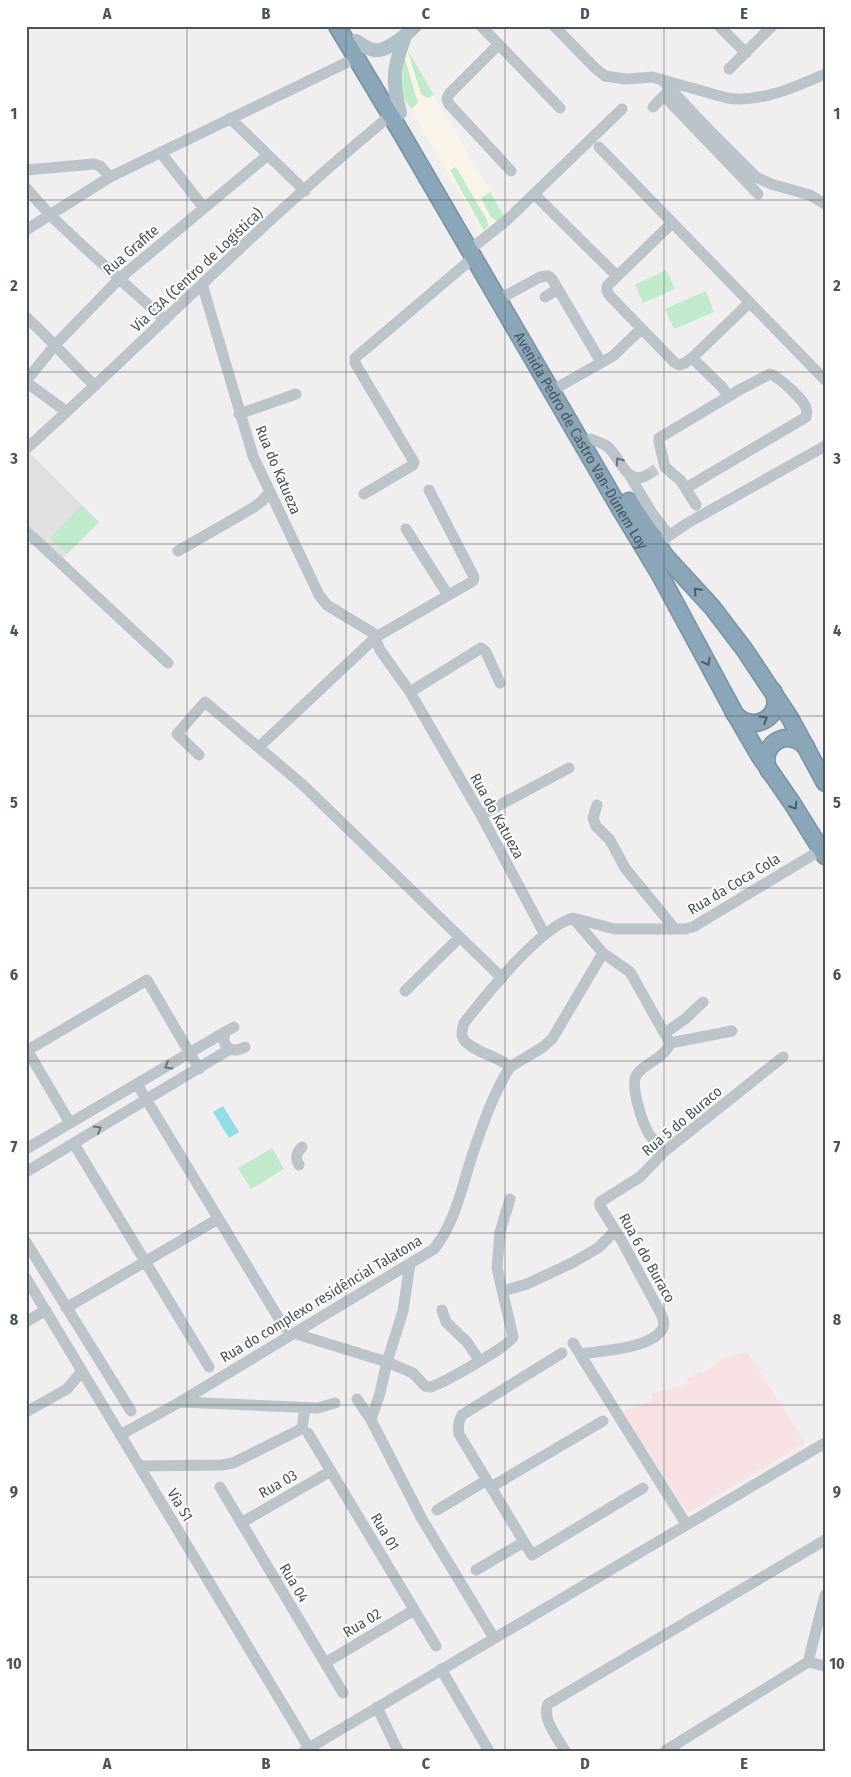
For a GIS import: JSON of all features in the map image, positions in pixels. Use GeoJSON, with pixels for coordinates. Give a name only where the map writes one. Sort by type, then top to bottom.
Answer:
{"type":"FeatureCollection","features":[{"type":"Feature","properties":{"kind":"highway","name":"Avenida Pedro de Castro Van-Dúnem Loy"},"geometry":{"type":"LineString","coordinates":[[337,26],[356,50],[396,114],[659,573],[734,712],[769,771],[792,803],[823,853]]}},
{"type":"Feature","properties":{"kind":"highway","name":"Avenida Pedro de Castro Van-Dúnem Loy"},"geometry":{"type":"LineString","coordinates":[[347,26],[356,50]]}},
{"type":"Feature","properties":{"kind":"highway","name":"Avenida Pedro de Castro Van-Dúnem Loy"},"geometry":{"type":"LineString","coordinates":[[475,250],[507,295],[591,439],[659,539],[729,627],[772,689],[825,783]]}},
{"type":"Feature","properties":{"kind":"highway"},"geometry":{"type":"LineString","coordinates":[[734,712],[738,718],[748,723],[758,723],[765,720],[772,713],[775,706],[775,696],[772,689]]}},
{"type":"Feature","properties":{"kind":"highway"},"geometry":{"type":"LineString","coordinates":[[769,771],[766,757],[768,749],[776,741],[790,738],[798,740],[806,747]]}},
{"type":"Feature","properties":{"kind":"main road"},"geometry":{"type":"LineString","coordinates":[[356,50],[375,50],[395,43],[411,30]]}},
{"type":"Feature","properties":{"kind":"main road"},"geometry":{"type":"LineString","coordinates":[[396,114],[394,77],[398,54],[411,30]]}},
{"type":"Feature","properties":{"kind":"street"},"geometry":{"type":"LineString","coordinates":[[481,26],[560,108]]}},
{"type":"Feature","properties":{"kind":"street"},"geometry":{"type":"LineString","coordinates":[[554,26],[595,68],[605,76],[616,79],[652,77],[739,100],[771,94],[800,85],[825,74]]}},
{"type":"Feature","properties":{"kind":"street"},"geometry":{"type":"LineString","coordinates":[[719,26],[746,52]]}},
{"type":"Feature","properties":{"kind":"street"},"geometry":{"type":"LineString","coordinates":[[729,69],[772,26]]}},
{"type":"Feature","properties":{"kind":"street"},"geometry":{"type":"LineString","coordinates":[[498,45],[449,94],[447,99],[449,104],[511,171]]}},
{"type":"Feature","properties":{"kind":"street"},"geometry":{"type":"LineString","coordinates":[[26,230],[110,177],[230,118],[356,50]]}},
{"type":"Feature","properties":{"kind":"street"},"geometry":{"type":"LineString","coordinates":[[661,79],[667,92],[758,194]]}},
{"type":"Feature","properties":{"kind":"street"},"geometry":{"type":"LineString","coordinates":[[652,106],[667,92]]}},
{"type":"Feature","properties":{"kind":"street"},"geometry":{"type":"LineString","coordinates":[[667,92],[756,177],[771,184],[810,195],[825,204]]}},
{"type":"Feature","properties":{"kind":"street"},"geometry":{"type":"LineString","coordinates":[[364,494],[413,465],[414,462],[354,363],[355,358],[475,250],[622,108]]}},
{"type":"Feature","properties":{"kind":"street","name":"Via C3A (Centro de Logística)"},"geometry":{"type":"LineString","coordinates":[[26,449],[166,320],[202,284],[305,191],[396,114]]}},
{"type":"Feature","properties":{"kind":"street"},"geometry":{"type":"LineString","coordinates":[[230,118],[305,191]]}},
{"type":"Feature","properties":{"kind":"street"},"geometry":{"type":"LineString","coordinates":[[599,147],[825,380]]}},
{"type":"Feature","properties":{"kind":"street"},"geometry":{"type":"LineString","coordinates":[[160,153],[204,208]]}},
{"type":"Feature","properties":{"kind":"street","name":"Rua Grafite"},"geometry":{"type":"LineString","coordinates":[[26,381],[55,345],[120,278],[268,155]]}},
{"type":"Feature","properties":{"kind":"street"},"geometry":{"type":"LineString","coordinates":[[26,170],[94,164],[100,166],[110,177]]}},
{"type":"Feature","properties":{"kind":"street"},"geometry":{"type":"LineString","coordinates":[[26,188],[50,215],[166,320]]}},
{"type":"Feature","properties":{"kind":"street"},"geometry":{"type":"LineString","coordinates":[[534,194],[616,275]]}},
{"type":"Feature","properties":{"kind":"street"},"geometry":{"type":"LineString","coordinates":[[672,224],[616,275],[607,286],[607,291],[674,362],[679,365],[692,358],[749,303]]}},
{"type":"Feature","properties":{"kind":"street"},"geometry":{"type":"LineString","coordinates":[[507,295],[543,276],[548,276],[552,279],[601,362]]}},
{"type":"Feature","properties":{"kind":"street","name":"Rua do Katueza"},"geometry":{"type":"LineString","coordinates":[[202,284],[253,456],[319,595],[327,605],[373,633],[376,637],[380,650],[410,692],[481,815],[544,933]]}},
{"type":"Feature","properties":{"kind":"street"},"geometry":{"type":"LineString","coordinates":[[545,297],[558,289]]}},
{"type":"Feature","properties":{"kind":"street"},"geometry":{"type":"LineString","coordinates":[[26,317],[94,385]]}},
{"type":"Feature","properties":{"kind":"street"},"geometry":{"type":"LineString","coordinates":[[560,386],[613,356],[642,329]]}},
{"type":"Feature","properties":{"kind":"street"},"geometry":{"type":"LineString","coordinates":[[692,358],[722,387],[728,396]]}},
{"type":"Feature","properties":{"kind":"street"},"geometry":{"type":"LineString","coordinates":[[686,488],[806,417],[807,410],[804,403],[780,380],[770,374],[728,396],[659,438],[664,469],[678,477],[696,505]]}},
{"type":"Feature","properties":{"kind":"street"},"geometry":{"type":"LineString","coordinates":[[26,381],[67,412]]}},
{"type":"Feature","properties":{"kind":"street"},"geometry":{"type":"LineString","coordinates":[[239,414],[296,394]]}},
{"type":"Feature","properties":{"kind":"street"},"geometry":{"type":"LineString","coordinates":[[591,439],[608,447],[630,476],[643,497],[659,539]]}},
{"type":"Feature","properties":{"kind":"street"},"geometry":{"type":"LineString","coordinates":[[659,539],[825,446]]}},
{"type":"Feature","properties":{"kind":"street"},"geometry":{"type":"LineString","coordinates":[[630,476],[638,479],[648,478],[642,488],[643,497],[650,522],[659,539]]}},
{"type":"Feature","properties":{"kind":"street"},"geometry":{"type":"LineString","coordinates":[[259,747],[376,637],[474,581],[474,577],[429,490]]}},
{"type":"Feature","properties":{"kind":"street"},"geometry":{"type":"LineString","coordinates":[[178,551],[261,502],[270,492]]}},
{"type":"Feature","properties":{"kind":"street"},"geometry":{"type":"LineString","coordinates":[[406,530],[448,595]]}},
{"type":"Feature","properties":{"kind":"street"},"geometry":{"type":"LineString","coordinates":[[26,531],[168,663]]}},
{"type":"Feature","properties":{"kind":"street"},"geometry":{"type":"LineString","coordinates":[[410,692],[481,648],[486,652],[500,683]]}},
{"type":"Feature","properties":{"kind":"street"},"geometry":{"type":"LineString","coordinates":[[199,755],[177,734],[205,702],[303,785],[502,978]]}},
{"type":"Feature","properties":{"kind":"street"},"geometry":{"type":"LineString","coordinates":[[481,815],[568,768]]}},
{"type":"Feature","properties":{"kind":"street"},"geometry":{"type":"LineString","coordinates":[[597,805],[593,818],[596,826],[610,840],[626,868],[675,929]]}},
{"type":"Feature","properties":{"kind":"street","name":"Rua da Coca Cola"},"geometry":{"type":"LineString","coordinates":[[573,918],[615,929],[675,929],[693,927],[823,853]]}},
{"type":"Feature","properties":{"kind":"street"},"geometry":{"type":"LineString","coordinates":[[603,953],[552,1039],[543,1047],[510,1067],[500,1059],[469,1045],[463,1038],[464,1023],[502,978],[544,933],[573,918],[603,953],[630,972],[668,1038],[668,1049],[636,1075],[635,1079],[636,1097],[644,1124],[649,1134],[665,1151]]}},
{"type":"Feature","properties":{"kind":"street"},"geometry":{"type":"LineString","coordinates":[[405,991],[459,938]]}},
{"type":"Feature","properties":{"kind":"street"},"geometry":{"type":"LineString","coordinates":[[70,1123],[27,1049],[147,980],[199,1069]]}},
{"type":"Feature","properties":{"kind":"street"},"geometry":{"type":"LineString","coordinates":[[668,1038],[703,1002]]}},
{"type":"Feature","properties":{"kind":"street"},"geometry":{"type":"LineString","coordinates":[[26,1149],[230,1029],[223,1038],[230,1049]]}},
{"type":"Feature","properties":{"kind":"street"},"geometry":{"type":"LineString","coordinates":[[668,1038],[732,1032]]}},
{"type":"Feature","properties":{"kind":"street"},"geometry":{"type":"LineString","coordinates":[[26,1172],[230,1049],[237,1050],[245,1046]]}},
{"type":"Feature","properties":{"kind":"street","name":"Rua 5 do Buraco"},"geometry":{"type":"LineString","coordinates":[[599,1204],[605,1198],[640,1177],[665,1151],[783,1057]]}},
{"type":"Feature","properties":{"kind":"street","name":"Rua do complexo residêncial Talatona"},"geometry":{"type":"LineString","coordinates":[[120,1435],[180,1402],[288,1330],[434,1249],[444,1234],[460,1198],[487,1115],[510,1067]]}},
{"type":"Feature","properties":{"kind":"street"},"geometry":{"type":"LineString","coordinates":[[137,1084],[218,1219],[288,1330],[387,1362],[413,1373],[425,1386],[430,1387],[512,1341],[513,1333],[497,1268],[498,1248],[510,1199]]}},
{"type":"Feature","properties":{"kind":"street"},"geometry":{"type":"LineString","coordinates":[[74,1144],[209,1367]]}},
{"type":"Feature","properties":{"kind":"street"},"geometry":{"type":"LineString","coordinates":[[299,1165],[297,1154],[302,1147]]}},
{"type":"Feature","properties":{"kind":"street","name":"Rua 6 do Buraco"},"geometry":{"type":"LineString","coordinates":[[580,1354],[640,1344],[661,1331],[663,1326],[662,1316],[599,1204]]}},
{"type":"Feature","properties":{"kind":"street"},"geometry":{"type":"LineString","coordinates":[[66,1308],[218,1219]]}},
{"type":"Feature","properties":{"kind":"street"},"geometry":{"type":"LineString","coordinates":[[503,1291],[527,1284],[572,1263],[598,1248],[615,1231]]}},
{"type":"Feature","properties":{"kind":"street"},"geometry":{"type":"LineString","coordinates":[[26,1242],[130,1411]]}},
{"type":"Feature","properties":{"kind":"street"},"geometry":{"type":"LineString","coordinates":[[371,1420],[404,1311],[410,1264]]}},
{"type":"Feature","properties":{"kind":"street","name":"Via S1"},"geometry":{"type":"LineString","coordinates":[[26,1278],[306,1749]]}},
{"type":"Feature","properties":{"kind":"street"},"geometry":{"type":"LineString","coordinates":[[26,1322],[46,1310]]}},
{"type":"Feature","properties":{"kind":"street"},"geometry":{"type":"LineString","coordinates":[[442,1310],[446,1322],[466,1342],[479,1360]]}},
{"type":"Feature","properties":{"kind":"street"},"geometry":{"type":"LineString","coordinates":[[573,1343],[686,1524]]}},
{"type":"Feature","properties":{"kind":"street"},"geometry":{"type":"LineString","coordinates":[[562,1353],[462,1415],[459,1420],[459,1434],[532,1555],[643,1488]]}},
{"type":"Feature","properties":{"kind":"street"},"geometry":{"type":"LineString","coordinates":[[26,1412],[67,1389],[82,1371]]}},
{"type":"Feature","properties":{"kind":"street"},"geometry":{"type":"LineString","coordinates":[[67,1389],[91,1387]]}},
{"type":"Feature","properties":{"kind":"street"},"geometry":{"type":"LineString","coordinates":[[357,1400],[371,1420],[422,1519],[494,1638]]}},
{"type":"Feature","properties":{"kind":"street"},"geometry":{"type":"LineString","coordinates":[[180,1402],[305,1408],[318,1408],[335,1403]]}},
{"type":"Feature","properties":{"kind":"street"},"geometry":{"type":"LineString","coordinates":[[139,1466],[222,1465],[233,1463],[297,1432],[302,1428],[305,1408]]}},
{"type":"Feature","properties":{"kind":"street"},"geometry":{"type":"LineString","coordinates":[[437,1510],[603,1422]]}},
{"type":"Feature","properties":{"kind":"street","name":"Rua 01"},"geometry":{"type":"LineString","coordinates":[[308,1434],[436,1646]]}},
{"type":"Feature","properties":{"kind":"street"},"geometry":{"type":"LineString","coordinates":[[306,1749],[825,1443]]}},
{"type":"Feature","properties":{"kind":"street","name":"Rua 03"},"geometry":{"type":"LineString","coordinates":[[241,1523],[331,1471]]}},
{"type":"Feature","properties":{"kind":"street","name":"Rua 04"},"geometry":{"type":"LineString","coordinates":[[220,1487],[343,1694]]}},
{"type":"Feature","properties":{"kind":"street"},"geometry":{"type":"LineString","coordinates":[[565,1751],[547,1718],[546,1709],[548,1704],[825,1540]]}},
{"type":"Feature","properties":{"kind":"street"},"geometry":{"type":"LineString","coordinates":[[476,1570],[524,1542]]}},
{"type":"Feature","properties":{"kind":"street"},"geometry":{"type":"LineString","coordinates":[[664,1751],[808,1662],[825,1595]]}},
{"type":"Feature","properties":{"kind":"street","name":"Rua 02"},"geometry":{"type":"LineString","coordinates":[[325,1663],[414,1610]]}},
{"type":"Feature","properties":{"kind":"street"},"geometry":{"type":"LineString","coordinates":[[808,1662],[825,1666]]}},
{"type":"Feature","properties":{"kind":"street"},"geometry":{"type":"LineString","coordinates":[[441,1669],[489,1751]]}},
{"type":"Feature","properties":{"kind":"street"},"geometry":{"type":"LineString","coordinates":[[377,1707],[398,1751]]}},
{"type":"Feature","properties":{"kind":"shaded area"},"geometry":{"type":"Polygon","coordinates":[[[407,49],[505,217],[483,233],[401,93],[400,76],[407,49]]]}},
{"type":"Feature","properties":{"kind":"shaded area"},"geometry":{"type":"Polygon","coordinates":[[[30,453],[99,522],[62,559],[26,523],[26,456],[30,453]]]}},
{"type":"Feature","properties":{"kind":"shaded area"},"geometry":{"type":"Polygon","coordinates":[[[747,1352],[805,1443],[688,1513],[621,1411],[654,1401],[651,1394],[688,1384],[687,1379],[699,1372],[703,1373],[723,1358],[747,1352]]]}},
{"type":"Feature","properties":{"kind":"green space"},"geometry":{"type":"Polygon","coordinates":[[[407,49],[434,95],[428,98],[421,94],[407,49]]]}},
{"type":"Feature","properties":{"kind":"green space"},"geometry":{"type":"Polygon","coordinates":[[[404,56],[418,103],[411,109],[401,93],[404,56]]]}},
{"type":"Feature","properties":{"kind":"green space"},"geometry":{"type":"Polygon","coordinates":[[[456,167],[487,220],[488,226],[484,231],[450,170],[456,167]]]}},
{"type":"Feature","properties":{"kind":"green space"},"geometry":{"type":"Polygon","coordinates":[[[490,192],[505,217],[497,221],[491,217],[481,198],[490,192]]]}},
{"type":"Feature","properties":{"kind":"green space"},"geometry":{"type":"Polygon","coordinates":[[[666,270],[675,289],[643,303],[635,285],[666,270]]]}},
{"type":"Feature","properties":{"kind":"green space"},"geometry":{"type":"Polygon","coordinates":[[[706,291],[714,312],[674,329],[665,309],[706,291]]]}},
{"type":"Feature","properties":{"kind":"green space"},"geometry":{"type":"Polygon","coordinates":[[[82,505],[99,522],[67,554],[50,538],[82,505]]]}},
{"type":"Feature","properties":{"kind":"green space"},"geometry":{"type":"Polygon","coordinates":[[[272,1148],[284,1169],[251,1189],[238,1168],[272,1148]]]}},
{"type":"Feature","properties":{"kind":"water"},"geometry":{"type":"Polygon","coordinates":[[[223,1106],[239,1132],[229,1138],[213,1112],[223,1106]]]}},
{"type":"Feature","properties":{"kind":"tunnel"},"geometry":{"type":"LineString","coordinates":[[647,475],[660,467]]}}]}
